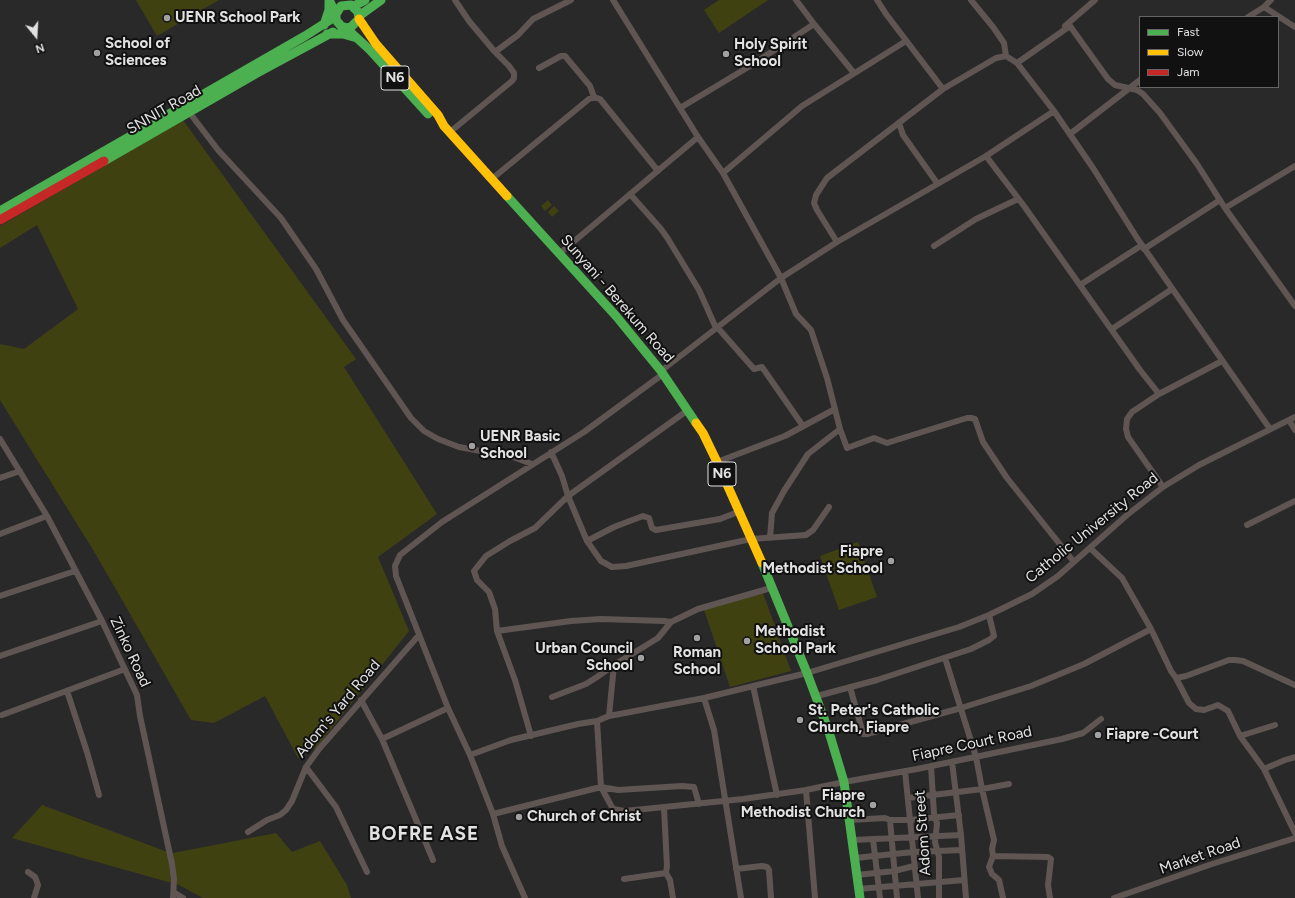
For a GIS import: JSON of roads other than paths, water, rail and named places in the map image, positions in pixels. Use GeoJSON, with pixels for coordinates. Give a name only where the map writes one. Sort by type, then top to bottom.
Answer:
{"type":"FeatureCollection","features":[{"type":"Feature","properties":{"kind":"main road"},"geometry":{"type":"LineString","coordinates":[[324,25],[329,10],[329,0]]}},
{"type":"Feature","properties":{"kind":"main road","name":"N6"},"geometry":{"type":"LineString","coordinates":[[329,0],[338,23],[345,27]]}},
{"type":"Feature","properties":{"kind":"main road"},"geometry":{"type":"LineString","coordinates":[[336,15],[341,6],[365,0]]}},
{"type":"Feature","properties":{"kind":"main road"},"geometry":{"type":"LineString","coordinates":[[345,27],[354,25],[359,17],[381,0]]}},
{"type":"Feature","properties":{"kind":"main road","name":"N6"},"geometry":{"type":"LineString","coordinates":[[350,4],[356,9],[359,17]]}},
{"type":"Feature","properties":{"kind":"main road","name":"SNNIT Road"},"geometry":{"type":"LineString","coordinates":[[0,220],[117,148],[324,25],[336,15]]}},
{"type":"Feature","properties":{"kind":"main road","name":"Sunyani - Berekum Road"},"geometry":{"type":"LineString","coordinates":[[359,17],[376,44],[438,116],[447,129],[493,178],[616,316],[662,372],[703,433],[751,539],[817,696],[836,751],[844,782],[856,858],[859,893]]}},
{"type":"Feature","properties":{"kind":"main road","name":"Sunyani - Berekum Road"},"geometry":{"type":"LineString","coordinates":[[345,27],[358,38],[434,119],[447,129]]}},
{"type":"Feature","properties":{"kind":"main road","name":"SNNIT Road"},"geometry":{"type":"LineString","coordinates":[[117,148],[189,112],[327,34],[345,27]]}},
{"type":"Feature","properties":{"kind":"main road"},"geometry":{"type":"LineString","coordinates":[[327,34],[343,34],[358,38]]}},
{"type":"Feature","properties":{"kind":"main road","name":"SNNIT Road"},"geometry":{"type":"LineString","coordinates":[[0,211],[108,154]]}},
{"type":"Feature","properties":{"kind":"street"},"geometry":{"type":"LineString","coordinates":[[447,129],[514,78],[514,73],[509,66],[494,52],[454,0]]}},
{"type":"Feature","properties":{"kind":"street"},"geometry":{"type":"LineString","coordinates":[[494,52],[518,36],[533,19],[571,0]]}},
{"type":"Feature","properties":{"kind":"street"},"geometry":{"type":"LineString","coordinates":[[614,0],[698,137],[723,173],[780,278],[796,314],[811,330],[827,378],[840,429],[847,448],[874,438],[887,443],[967,418],[975,419],[983,442],[1007,478],[1074,562]]}},
{"type":"Feature","properties":{"kind":"street"},"geometry":{"type":"LineString","coordinates":[[796,0],[854,73]]}},
{"type":"Feature","properties":{"kind":"street"},"geometry":{"type":"LineString","coordinates":[[877,0],[943,90]]}},
{"type":"Feature","properties":{"kind":"street"},"geometry":{"type":"LineString","coordinates":[[970,0],[993,27],[1004,43],[1006,56]]}},
{"type":"Feature","properties":{"kind":"street"},"geometry":{"type":"LineString","coordinates":[[1017,63],[1068,24],[1095,0]]}},
{"type":"Feature","properties":{"kind":"street"},"geometry":{"type":"LineString","coordinates":[[1250,16],[1264,7],[1271,0]]}},
{"type":"Feature","properties":{"kind":"street"},"geometry":{"type":"LineString","coordinates":[[1264,7],[1278,16]]}},
{"type":"Feature","properties":{"kind":"street"},"geometry":{"type":"LineString","coordinates":[[1279,17],[1295,27]]}},
{"type":"Feature","properties":{"kind":"street"},"geometry":{"type":"LineString","coordinates":[[680,108],[750,66],[814,24]]}},
{"type":"Feature","properties":{"kind":"street"},"geometry":{"type":"LineString","coordinates":[[1017,63],[1070,26],[1115,86],[1137,90],[1143,94],[1160,113],[1295,306]]}},
{"type":"Feature","properties":{"kind":"street"},"geometry":{"type":"LineString","coordinates":[[723,173],[802,106],[906,41]]}},
{"type":"Feature","properties":{"kind":"street"},"geometry":{"type":"LineString","coordinates":[[539,68],[561,56],[564,56],[590,86],[594,97]]}},
{"type":"Feature","properties":{"kind":"street"},"geometry":{"type":"LineString","coordinates":[[837,242],[814,203],[816,196],[827,178],[943,90],[987,62],[1006,56],[1017,63],[1054,111],[1093,168],[1143,247],[1270,429]]}},
{"type":"Feature","properties":{"kind":"street"},"geometry":{"type":"LineString","coordinates":[[1070,134],[1139,81]]}},
{"type":"Feature","properties":{"kind":"street"},"geometry":{"type":"LineString","coordinates":[[493,178],[589,99],[594,97],[600,99],[658,171]]}},
{"type":"Feature","properties":{"kind":"street"},"geometry":{"type":"LineString","coordinates":[[525,898],[502,846],[493,814],[470,756],[448,708],[396,576],[395,566],[400,555],[442,522],[584,432],[780,278],[837,242],[986,156],[1054,111]]}},
{"type":"Feature","properties":{"kind":"street"},"geometry":{"type":"LineString","coordinates":[[189,112],[218,150],[281,218],[316,269],[343,320],[411,418],[424,431],[438,439],[459,447],[505,454],[532,464]]}},
{"type":"Feature","properties":{"kind":"street"},"geometry":{"type":"LineString","coordinates":[[899,123],[903,135],[937,183]]}},
{"type":"Feature","properties":{"kind":"street"},"geometry":{"type":"LineString","coordinates":[[560,254],[698,137]]}},
{"type":"Feature","properties":{"kind":"street"},"geometry":{"type":"LineString","coordinates":[[986,156],[1112,329],[1140,370],[1159,394]]}},
{"type":"Feature","properties":{"kind":"street"},"geometry":{"type":"LineString","coordinates":[[1225,208],[1295,166]]}},
{"type":"Feature","properties":{"kind":"street"},"geometry":{"type":"LineString","coordinates":[[630,194],[664,234],[699,290],[717,328],[754,370],[762,367],[803,426]]}},
{"type":"Feature","properties":{"kind":"street"},"geometry":{"type":"LineString","coordinates":[[934,246],[976,219],[1018,199]]}},
{"type":"Feature","properties":{"kind":"street"},"geometry":{"type":"LineString","coordinates":[[1080,286],[1220,200]]}},
{"type":"Feature","properties":{"kind":"street"},"geometry":{"type":"LineString","coordinates":[[1112,329],[1172,289]]}},
{"type":"Feature","properties":{"kind":"street"},"geometry":{"type":"LineString","coordinates":[[1163,488],[1128,436],[1126,429],[1127,419],[1132,412],[1159,394],[1222,361]]}},
{"type":"Feature","properties":{"kind":"street"},"geometry":{"type":"LineString","coordinates":[[717,462],[784,436],[835,409]]}},
{"type":"Feature","properties":{"kind":"street"},"geometry":{"type":"LineString","coordinates":[[531,736],[515,680],[497,630],[495,609],[488,592],[477,580],[474,571],[486,556],[510,541],[536,528],[568,496],[688,410]]}},
{"type":"Feature","properties":{"kind":"street","name":"Catholic University Road"},"geometry":{"type":"LineString","coordinates":[[470,756],[511,740],[597,721],[609,716],[704,698],[807,673],[959,627],[989,615],[1032,594],[1058,576],[1127,515],[1163,488],[1199,465],[1295,417]]}},
{"type":"Feature","properties":{"kind":"street"},"geometry":{"type":"LineString","coordinates":[[1289,420],[1295,430]]}},
{"type":"Feature","properties":{"kind":"street"},"geometry":{"type":"LineString","coordinates":[[770,538],[772,513],[784,491],[808,454],[840,429]]}},
{"type":"Feature","properties":{"kind":"street","name":"Zinko Road"},"geometry":{"type":"LineString","coordinates":[[0,440],[47,516],[102,621],[137,695],[140,716],[172,864],[174,895]]}},
{"type":"Feature","properties":{"kind":"street"},"geometry":{"type":"LineString","coordinates":[[551,452],[587,541],[602,561],[612,566],[626,566],[751,539],[806,535],[813,530],[829,507]]}},
{"type":"Feature","properties":{"kind":"street"},"geometry":{"type":"LineString","coordinates":[[0,478],[20,471]]}},
{"type":"Feature","properties":{"kind":"street"},"geometry":{"type":"LineString","coordinates":[[1247,525],[1295,501]]}},
{"type":"Feature","properties":{"kind":"street"},"geometry":{"type":"LineString","coordinates":[[587,541],[614,527],[643,516],[649,518],[652,528],[656,530],[720,519],[738,512]]}},
{"type":"Feature","properties":{"kind":"street"},"geometry":{"type":"LineString","coordinates":[[0,534],[47,516]]}},
{"type":"Feature","properties":{"kind":"street"},"geometry":{"type":"LineString","coordinates":[[1090,548],[1122,578],[1151,628],[1171,671],[1189,702],[1196,709],[1204,710],[1218,705],[1228,710],[1240,736],[1264,769],[1295,833]]}},
{"type":"Feature","properties":{"kind":"street"},"geometry":{"type":"LineString","coordinates":[[0,596],[75,571]]}},
{"type":"Feature","properties":{"kind":"street"},"geometry":{"type":"LineString","coordinates":[[552,697],[586,684],[658,638],[671,622],[698,609],[771,588]]}},
{"type":"Feature","properties":{"kind":"street"},"geometry":{"type":"LineString","coordinates":[[817,696],[877,680],[971,649],[994,636],[989,615]]}},
{"type":"Feature","properties":{"kind":"street"},"geometry":{"type":"LineString","coordinates":[[497,630],[570,621],[601,619],[671,622]]}},
{"type":"Feature","properties":{"kind":"street"},"geometry":{"type":"LineString","coordinates":[[0,656],[102,621]]}},
{"type":"Feature","properties":{"kind":"street"},"geometry":{"type":"LineString","coordinates":[[850,687],[863,734],[867,734],[1031,686],[1084,664],[1151,628]]}},
{"type":"Feature","properties":{"kind":"street","name":"Adom's Yard Road"},"geometry":{"type":"LineString","coordinates":[[248,832],[267,820],[280,815],[286,810],[292,801],[306,767],[329,737],[419,635]]}},
{"type":"Feature","properties":{"kind":"street"},"geometry":{"type":"LineString","coordinates":[[945,658],[976,757],[994,840],[992,849],[993,856],[990,867],[992,874],[999,880],[1003,898]]}},
{"type":"Feature","properties":{"kind":"street"},"geometry":{"type":"LineString","coordinates":[[1176,678],[1186,676],[1229,660],[1235,660],[1243,661],[1295,685]]}},
{"type":"Feature","properties":{"kind":"street"},"geometry":{"type":"LineString","coordinates":[[609,716],[614,665]]}},
{"type":"Feature","properties":{"kind":"street"},"geometry":{"type":"LineString","coordinates":[[2,715],[125,669]]}},
{"type":"Feature","properties":{"kind":"street"},"geometry":{"type":"LineString","coordinates":[[753,686],[777,795]]}},
{"type":"Feature","properties":{"kind":"street"},"geometry":{"type":"LineString","coordinates":[[67,691],[99,795]]}},
{"type":"Feature","properties":{"kind":"street"},"geometry":{"type":"LineString","coordinates":[[704,698],[714,730],[741,898]]}},
{"type":"Feature","properties":{"kind":"street"},"geometry":{"type":"LineString","coordinates":[[361,700],[382,739],[433,860]]}},
{"type":"Feature","properties":{"kind":"street"},"geometry":{"type":"LineString","coordinates":[[382,739],[448,708]]}},
{"type":"Feature","properties":{"kind":"street","name":"Fiapre Court Road"},"geometry":{"type":"LineString","coordinates":[[601,787],[613,809],[625,811],[777,795],[952,762],[1062,739],[1083,733],[1101,719]]}},
{"type":"Feature","properties":{"kind":"street"},"geometry":{"type":"LineString","coordinates":[[597,721],[601,787]]}},
{"type":"Feature","properties":{"kind":"street"},"geometry":{"type":"LineString","coordinates":[[1240,736],[1275,725]]}},
{"type":"Feature","properties":{"kind":"street"},"geometry":{"type":"LineString","coordinates":[[1264,769],[1295,757]]}},
{"type":"Feature","properties":{"kind":"street"},"geometry":{"type":"LineString","coordinates":[[952,762],[959,815],[966,898]]}},
{"type":"Feature","properties":{"kind":"street","name":"Adom Street"},"geometry":{"type":"LineString","coordinates":[[931,766],[935,817],[937,823],[935,842],[939,857],[940,898]]}},
{"type":"Feature","properties":{"kind":"street"},"geometry":{"type":"LineString","coordinates":[[306,767],[336,807],[367,872]]}},
{"type":"Feature","properties":{"kind":"street"},"geometry":{"type":"LineString","coordinates":[[905,771],[918,898]]}},
{"type":"Feature","properties":{"kind":"street"},"geometry":{"type":"LineString","coordinates":[[908,798],[982,789],[1009,784]]}},
{"type":"Feature","properties":{"kind":"street"},"geometry":{"type":"LineString","coordinates":[[493,814],[601,787],[618,790],[694,786],[699,804]]}},
{"type":"Feature","properties":{"kind":"street"},"geometry":{"type":"LineString","coordinates":[[806,790],[814,898]]}},
{"type":"Feature","properties":{"kind":"street"},"geometry":{"type":"LineString","coordinates":[[664,808],[667,866],[666,873],[670,880],[673,898]]}},
{"type":"Feature","properties":{"kind":"street"},"geometry":{"type":"LineString","coordinates":[[850,820],[885,818],[890,820],[910,820],[959,815]]}},
{"type":"Feature","properties":{"kind":"street"},"geometry":{"type":"LineString","coordinates":[[890,820],[897,898]]}},
{"type":"Feature","properties":{"kind":"street"},"geometry":{"type":"LineString","coordinates":[[853,840],[961,835]]}},
{"type":"Feature","properties":{"kind":"street","name":"Market Road"},"geometry":{"type":"LineString","coordinates":[[1114,898],[1122,897],[1212,864],[1295,838]]}},
{"type":"Feature","properties":{"kind":"street"},"geometry":{"type":"LineString","coordinates":[[873,839],[880,898]]}},
{"type":"Feature","properties":{"kind":"street"},"geometry":{"type":"LineString","coordinates":[[856,858],[913,852],[962,850]]}},
{"type":"Feature","properties":{"kind":"street"},"geometry":{"type":"LineString","coordinates":[[993,856],[1048,857],[1051,859],[1048,885],[1050,898]]}},
{"type":"Feature","properties":{"kind":"street"},"geometry":{"type":"LineString","coordinates":[[736,869],[762,866],[767,867],[769,870],[771,898]]}},
{"type":"Feature","properties":{"kind":"street"},"geometry":{"type":"LineString","coordinates":[[857,875],[895,871],[914,866]]}},
{"type":"Feature","properties":{"kind":"street"},"geometry":{"type":"LineString","coordinates":[[28,872],[35,877],[38,886],[34,898]]}},
{"type":"Feature","properties":{"kind":"street"},"geometry":{"type":"LineString","coordinates":[[624,879],[666,873]]}},
{"type":"Feature","properties":{"kind":"street"},"geometry":{"type":"LineString","coordinates":[[859,893],[878,887],[964,880]]}},
{"type":"Feature","properties":{"kind":"street"},"geometry":{"type":"LineString","coordinates":[[174,895],[183,898]]}},
{"type":"Feature","properties":{"kind":"place","name":"UENR School Park"},"geometry":{"type":"Point","coordinates":[167,18]}},
{"type":"Feature","properties":{"kind":"place","name":"School of Sciences"},"geometry":{"type":"Point","coordinates":[97,53]}},
{"type":"Feature","properties":{"kind":"place","name":"Holy Spirit School"},"geometry":{"type":"Point","coordinates":[726,54]}},
{"type":"Feature","properties":{"kind":"place","name":"UENR Basic School"},"geometry":{"type":"Point","coordinates":[472,446]}},
{"type":"Feature","properties":{"kind":"place","name":"Fiapre Methodist School"},"geometry":{"type":"Point","coordinates":[891,561]}},
{"type":"Feature","properties":{"kind":"place","name":"Roman School"},"geometry":{"type":"Point","coordinates":[697,638]}},
{"type":"Feature","properties":{"kind":"place","name":"Methodist School Park"},"geometry":{"type":"Point","coordinates":[747,641]}},
{"type":"Feature","properties":{"kind":"place","name":"Urban Council School"},"geometry":{"type":"Point","coordinates":[641,658]}},
{"type":"Feature","properties":{"kind":"place","name":"St. Peter's Catholic Church, Fiapre"},"geometry":{"type":"Point","coordinates":[800,720]}},
{"type":"Feature","properties":{"kind":"place","name":"Fiapre -Court"},"geometry":{"type":"Point","coordinates":[1098,735]}},
{"type":"Feature","properties":{"kind":"place","name":"Fiapre Methodist Church"},"geometry":{"type":"Point","coordinates":[873,805]}},
{"type":"Feature","properties":{"kind":"place","name":"Church of Christ"},"geometry":{"type":"Point","coordinates":[519,817]}},
{"type":"Feature","properties":{"kind":"district","name":"BOFRE ASE"},"geometry":{"type":"Point","coordinates":[424,834]}}]}
